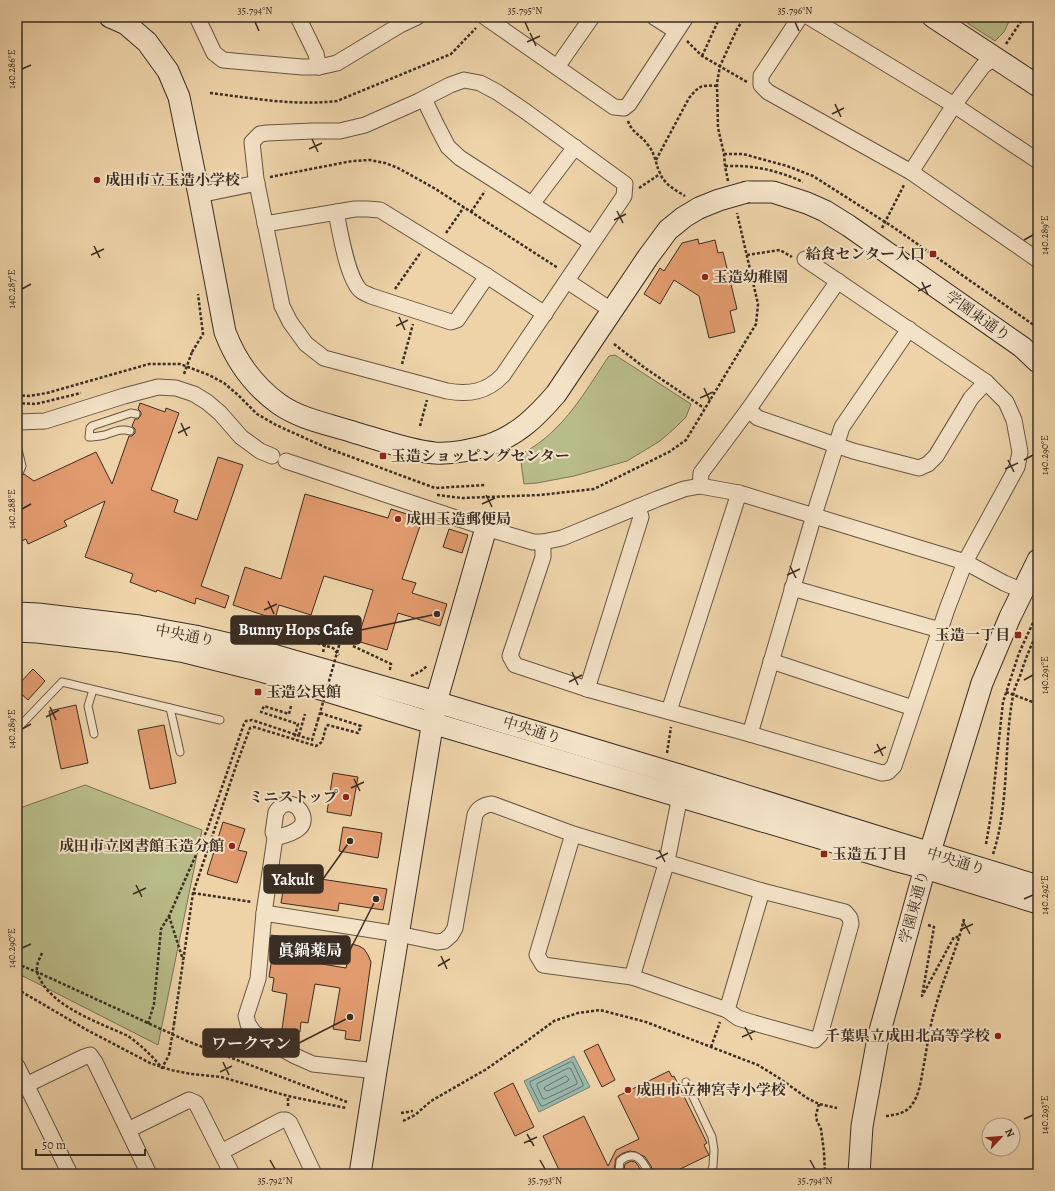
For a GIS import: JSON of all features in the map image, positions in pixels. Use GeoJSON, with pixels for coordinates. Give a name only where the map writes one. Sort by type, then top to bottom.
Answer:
{"type":"FeatureCollection","features":[{"type":"Feature","properties":{"kind":"street","name":"学園東通り"},"geometry":{"type":"LineString","coordinates":[[110,17],[126,24],[147,42],[168,71],[179,97],[225,332],[231,348],[240,364],[265,392],[280,404],[299,415],[381,441],[433,453],[449,453],[468,450],[489,445],[507,437],[539,414],[556,394],[648,257],[668,230],[684,217],[694,204],[773,192],[807,203],[825,211],[849,226],[1022,347],[1038,362]]}},
{"type":"Feature","properties":{"kind":"street"},"geometry":{"type":"LineString","coordinates":[[197,17],[214,52],[222,60],[302,67],[319,67],[337,64],[398,21],[417,17]]}},
{"type":"Feature","properties":{"kind":"street"},"geometry":{"type":"LineString","coordinates":[[298,17],[316,54],[319,67]]}},
{"type":"Feature","properties":{"kind":"street"},"geometry":{"type":"LineString","coordinates":[[557,67],[592,17]]}},
{"type":"Feature","properties":{"kind":"street"},"geometry":{"type":"LineString","coordinates":[[654,17],[676,32]]}},
{"type":"Feature","properties":{"kind":"street"},"geometry":{"type":"LineString","coordinates":[[481,22],[557,67],[614,107],[624,108],[630,104],[686,17]]}},
{"type":"Feature","properties":{"kind":"street"},"geometry":{"type":"LineString","coordinates":[[800,17],[761,76],[761,85],[768,92],[911,172],[1038,260]]}},
{"type":"Feature","properties":{"kind":"street"},"geometry":{"type":"LineString","coordinates":[[809,17],[954,105],[1038,161]]}},
{"type":"Feature","properties":{"kind":"street"},"geometry":{"type":"LineString","coordinates":[[933,17],[1038,86]]}},
{"type":"Feature","properties":{"kind":"street"},"geometry":{"type":"LineString","coordinates":[[911,172],[954,105],[983,66],[994,58]]}},
{"type":"Feature","properties":{"kind":"street"},"geometry":{"type":"LineString","coordinates":[[464,80],[480,83],[497,92],[525,111],[625,184],[624,196],[503,375],[497,382],[481,390],[468,393],[460,394],[431,387],[324,358],[306,344],[290,322],[282,306],[264,224],[257,181],[252,142],[260,134],[340,131],[366,125],[424,99],[464,80]]}},
{"type":"Feature","properties":{"kind":"street"},"geometry":{"type":"LineString","coordinates":[[424,99],[436,126],[448,147],[460,158],[592,243]]}},
{"type":"Feature","properties":{"kind":"street"},"geometry":{"type":"LineString","coordinates":[[532,204],[575,147]]}},
{"type":"Feature","properties":{"kind":"street"},"geometry":{"type":"LineString","coordinates":[[199,195],[257,181]]}},
{"type":"Feature","properties":{"kind":"street"},"geometry":{"type":"LineString","coordinates":[[264,224],[336,212],[361,209],[380,210],[487,276],[545,314]]}},
{"type":"Feature","properties":{"kind":"street"},"geometry":{"type":"LineString","coordinates":[[336,212],[350,269],[355,283],[361,292],[451,322],[457,320],[487,276]]}},
{"type":"Feature","properties":{"kind":"street"},"geometry":{"type":"LineString","coordinates":[[543,542],[543,557],[510,656],[515,665],[587,689],[750,734],[882,773],[888,772],[894,766],[940,630],[965,562],[1017,467],[1020,452],[1014,420],[1006,402],[986,382],[805,259]]}},
{"type":"Feature","properties":{"kind":"street"},"geometry":{"type":"LineString","coordinates":[[568,278],[611,310]]}},
{"type":"Feature","properties":{"kind":"street"},"geometry":{"type":"LineString","coordinates":[[700,486],[701,473],[748,410],[838,281]]}},
{"type":"Feature","properties":{"kind":"street"},"geometry":{"type":"LineString","coordinates":[[750,734],[792,588],[842,427],[909,329]]}},
{"type":"Feature","properties":{"kind":"street"},"geometry":{"type":"LineString","coordinates":[[748,410],[758,418],[853,451],[919,468],[928,464],[936,456],[971,398],[986,382]]}},
{"type":"Feature","properties":{"kind":"street"},"geometry":{"type":"LineString","coordinates":[[17,422],[45,421],[158,387],[176,388],[194,394],[207,402],[220,413],[241,437],[260,451],[279,459],[486,528],[533,542],[543,542],[562,538],[638,506],[684,489],[700,486],[739,493],[965,562],[1004,583],[1023,591]]}},
{"type":"Feature","properties":{"kind":"street"},"geometry":{"type":"LineString","coordinates":[[671,712],[739,493]]}},
{"type":"Feature","properties":{"kind":"street"},"geometry":{"type":"LineString","coordinates":[[587,689],[641,517],[638,506]]}},
{"type":"Feature","properties":{"kind":"street"},"geometry":{"type":"LineString","coordinates":[[360,1174],[436,702],[486,528]]}},
{"type":"Feature","properties":{"kind":"street","name":"学園東通り"},"geometry":{"type":"LineString","coordinates":[[859,1174],[862,1126],[878,1038],[927,860],[982,683],[1010,617],[1038,560]]}},
{"type":"Feature","properties":{"kind":"street"},"geometry":{"type":"LineString","coordinates":[[792,588],[940,630]]}},
{"type":"Feature","properties":{"kind":"street","name":"中央通り"},"geometry":{"type":"LineString","coordinates":[[17,613],[38,614],[139,626],[195,636],[263,652],[436,702],[683,786]]}},
{"type":"Feature","properties":{"kind":"street","name":"中央通り"},"geometry":{"type":"LineString","coordinates":[[17,631],[117,642],[185,652],[261,671],[432,723],[683,786],[890,841],[927,860],[1038,903]]}},
{"type":"Feature","properties":{"kind":"street"},"geometry":{"type":"LineString","coordinates":[[772,661],[913,708]]}},
{"type":"Feature","properties":{"kind":"street"},"geometry":{"type":"LineString","coordinates":[[632,977],[667,862],[683,786]]}},
{"type":"Feature","properties":{"kind":"street"},"geometry":{"type":"LineString","coordinates":[[264,913],[398,934],[437,942],[444,941],[452,935],[455,928],[475,815],[481,807],[492,804],[573,834],[762,891],[845,912],[850,918],[851,924],[820,1035],[816,1040],[738,1018],[727,1010],[632,977],[543,965],[537,955],[573,834]]}},
{"type":"Feature","properties":{"kind":"street"},"geometry":{"type":"LineString","coordinates":[[275,838],[264,913],[258,979],[246,1016],[248,1024],[254,1033],[295,1056],[313,1064],[376,1071]]}},
{"type":"Feature","properties":{"kind":"street","name":"中央通り"},"geometry":{"type":"LineString","coordinates":[[927,860],[1038,886]]}},
{"type":"Feature","properties":{"kind":"street"},"geometry":{"type":"LineString","coordinates":[[727,1010],[762,891]]}},
{"type":"Feature","properties":{"kind":"street"},"geometry":{"type":"LineString","coordinates":[[26,1085],[84,1057],[90,1056],[95,1062],[149,1174]]}},
{"type":"Feature","properties":{"kind":"street"},"geometry":{"type":"LineString","coordinates":[[17,1066],[70,1174]]}},
{"type":"Feature","properties":{"kind":"street"},"geometry":{"type":"LineString","coordinates":[[128,1130],[189,1100],[196,1103],[232,1174]]}},
{"type":"Feature","properties":{"kind":"street"},"geometry":{"type":"LineString","coordinates":[[221,1152],[282,1120],[286,1120],[290,1123],[314,1174]]}},
{"type":"Feature","properties":{"kind":"lane"},"geometry":{"type":"LineString","coordinates":[[130,431],[121,429],[106,435],[89,437],[90,428],[92,426],[131,413],[136,414]]}},
{"type":"Feature","properties":{"kind":"lane"},"geometry":{"type":"LineString","coordinates":[[17,445],[22,466],[20,470]]}},
{"type":"Feature","properties":{"kind":"lane"},"geometry":{"type":"LineString","coordinates":[[17,729],[62,682],[220,720]]}},
{"type":"Feature","properties":{"kind":"lane"},"geometry":{"type":"LineString","coordinates":[[93,690],[88,706],[94,734]]}},
{"type":"Feature","properties":{"kind":"lane"},"geometry":{"type":"LineString","coordinates":[[170,708],[180,752]]}},
{"type":"Feature","properties":{"kind":"lane"},"geometry":{"type":"LineString","coordinates":[[686,1082],[712,1137],[714,1150],[713,1166],[710,1174]]}},
{"type":"Feature","properties":{"kind":"lane"},"geometry":{"type":"LineString","coordinates":[[619,1171],[620,1161],[626,1156],[635,1156],[644,1162],[649,1174]]}},
{"type":"Feature","properties":{"kind":"path"},"geometry":{"type":"LineString","coordinates":[[702,56],[720,17]]}},
{"type":"Feature","properties":{"kind":"path"},"geometry":{"type":"LineString","coordinates":[[462,498],[540,495],[594,489],[670,452],[686,440],[756,324],[758,304],[747,255],[738,197],[724,166],[724,154],[718,128],[717,86],[720,66],[737,29],[745,17]]}},
{"type":"Feature","properties":{"kind":"path"},"geometry":{"type":"LineString","coordinates":[[994,58],[1002,50],[1024,17]]}},
{"type":"Feature","properties":{"kind":"path"},"geometry":{"type":"LineString","coordinates":[[210,93],[292,103],[337,101],[451,54],[481,22]]}},
{"type":"Feature","properties":{"kind":"path"},"geometry":{"type":"LineString","coordinates":[[676,32],[702,56],[751,84],[761,85]]}},
{"type":"Feature","properties":{"kind":"path"},"geometry":{"type":"LineString","coordinates":[[656,161],[690,98],[697,89],[704,86],[717,86]]}},
{"type":"Feature","properties":{"kind":"path"},"geometry":{"type":"LineString","coordinates":[[624,108],[631,129],[647,143],[654,154],[660,174],[666,183],[694,204]]}},
{"type":"Feature","properties":{"kind":"path"},"geometry":{"type":"LineString","coordinates":[[724,154],[743,154],[788,166],[814,176],[893,227],[1038,328]]}},
{"type":"Feature","properties":{"kind":"path"},"geometry":{"type":"LineString","coordinates":[[257,181],[352,161],[370,160],[385,163],[398,168],[434,188],[568,278]]}},
{"type":"Feature","properties":{"kind":"path"},"geometry":{"type":"LineString","coordinates":[[880,232],[911,172]]}},
{"type":"Feature","properties":{"kind":"path"},"geometry":{"type":"LineString","coordinates":[[625,184],[636,190],[660,174]]}},
{"type":"Feature","properties":{"kind":"path"},"geometry":{"type":"LineString","coordinates":[[471,212],[494,180]]}},
{"type":"Feature","properties":{"kind":"path"},"geometry":{"type":"LineString","coordinates":[[390,302],[395,289],[464,207]]}},
{"type":"Feature","properties":{"kind":"path"},"geometry":{"type":"LineString","coordinates":[[747,255],[780,250]]}},
{"type":"Feature","properties":{"kind":"path"},"geometry":{"type":"LineString","coordinates":[[399,378],[416,311]]}},
{"type":"Feature","properties":{"kind":"path"},"geometry":{"type":"LineString","coordinates":[[614,344],[704,408]]}},
{"type":"Feature","properties":{"kind":"path"},"geometry":{"type":"LineString","coordinates":[[184,374],[192,352]]}},
{"type":"Feature","properties":{"kind":"path"},"geometry":{"type":"LineString","coordinates":[[17,395],[29,396],[47,393],[149,364],[180,364],[209,375],[224,383],[257,414],[276,425],[327,448],[435,488],[486,485]]}},
{"type":"Feature","properties":{"kind":"path"},"geometry":{"type":"LineString","coordinates":[[420,426],[431,387]]}},
{"type":"Feature","properties":{"kind":"path"},"geometry":{"type":"LineString","coordinates":[[986,844],[991,815],[1003,702],[1019,653],[1038,612]]}},
{"type":"Feature","properties":{"kind":"path"},"geometry":{"type":"LineString","coordinates":[[322,654],[330,626]]}},
{"type":"Feature","properties":{"kind":"path"},"geometry":{"type":"LineString","coordinates":[[244,629],[264,627],[333,648],[340,657]]}},
{"type":"Feature","properties":{"kind":"path"},"geometry":{"type":"LineString","coordinates":[[993,854],[1002,818],[1005,796],[1013,694],[1030,646],[1038,631]]}},
{"type":"Feature","properties":{"kind":"path"},"geometry":{"type":"LineString","coordinates":[[148,1024],[154,1004],[161,929],[169,916],[207,830],[246,721],[252,720],[312,740],[342,635]]}},
{"type":"Feature","properties":{"kind":"path"},"geometry":{"type":"LineString","coordinates":[[353,646],[391,664],[390,669],[382,667]]}},
{"type":"Feature","properties":{"kind":"path"},"geometry":{"type":"LineString","coordinates":[[406,676],[411,676],[421,671],[430,663]]}},
{"type":"Feature","properties":{"kind":"path"},"geometry":{"type":"LineString","coordinates":[[1006,692],[1038,704]]}},
{"type":"Feature","properties":{"kind":"path"},"geometry":{"type":"LineString","coordinates":[[291,706],[289,714],[264,706],[261,712],[298,724],[297,734]]}},
{"type":"Feature","properties":{"kind":"path"},"geometry":{"type":"LineString","coordinates":[[666,760],[671,712]]}},
{"type":"Feature","properties":{"kind":"path"},"geometry":{"type":"LineString","coordinates":[[162,1068],[169,1055],[193,893],[250,728],[254,727],[316,746],[322,742],[326,727],[328,725],[358,733],[361,726],[320,713]]}},
{"type":"Feature","properties":{"kind":"path"},"geometry":{"type":"LineString","coordinates":[[294,739],[305,714]]}},
{"type":"Feature","properties":{"kind":"path"},"geometry":{"type":"LineString","coordinates":[[193,893],[255,903],[264,913]]}},
{"type":"Feature","properties":{"kind":"path"},"geometry":{"type":"LineString","coordinates":[[169,916],[183,961]]}},
{"type":"Feature","properties":{"kind":"path"},"geometry":{"type":"LineString","coordinates":[[886,1116],[902,1113],[911,1107],[915,1098],[920,1084],[934,1010],[960,938],[964,919]]}},
{"type":"Feature","properties":{"kind":"path"},"geometry":{"type":"LineString","coordinates":[[928,925],[934,927],[922,996],[954,937],[960,938]]}},
{"type":"Feature","properties":{"kind":"path"},"geometry":{"type":"LineString","coordinates":[[42,953],[36,967],[37,972],[45,988],[52,996],[73,1010],[132,1039],[150,1054],[162,1068]]}},
{"type":"Feature","properties":{"kind":"path"},"geometry":{"type":"LineString","coordinates":[[17,964],[187,1041],[347,1102]]}},
{"type":"Feature","properties":{"kind":"path"},"geometry":{"type":"LineString","coordinates":[[17,989],[87,1030],[162,1068],[191,1074],[221,1077],[288,1096],[346,1108]]}},
{"type":"Feature","properties":{"kind":"path"},"geometry":{"type":"LineString","coordinates":[[403,1121],[415,1115],[432,1101],[485,1070],[528,1041],[554,1021],[578,1012],[600,1010],[646,1022],[758,1065],[807,1098],[819,1104],[837,1108]]}},
{"type":"Feature","properties":{"kind":"path"},"geometry":{"type":"LineString","coordinates":[[711,1047],[723,1016],[727,1010]]}},
{"type":"Feature","properties":{"kind":"path"},"geometry":{"type":"LineString","coordinates":[[288,1096],[288,1110]]}},
{"type":"Feature","properties":{"kind":"path"},"geometry":{"type":"LineString","coordinates":[[819,1104],[816,1115],[821,1129],[825,1174]]}},
{"type":"Feature","properties":{"kind":"path"},"geometry":{"type":"LineString","coordinates":[[401,1114],[413,1111]]}},
{"type":"Feature","properties":{"kind":"green space"},"geometry":{"type":"Polygon","coordinates":[[[958,17],[1011,17],[1004,32],[995,41],[958,17]]]}},
{"type":"Feature","properties":{"kind":"green space"},"geometry":{"type":"Polygon","coordinates":[[[615,355],[691,404],[686,417],[660,441],[627,461],[574,476],[524,484],[520,455],[549,435],[561,423],[583,395],[609,356],[615,355]]]}},
{"type":"Feature","properties":{"kind":"green space"},"geometry":{"type":"Polygon","coordinates":[[[85,785],[202,830],[158,1045],[17,973],[17,809],[85,785]]]}},
{"type":"Feature","properties":{"kind":"water"},"geometry":{"type":"Polygon","coordinates":[[[574,1056],[590,1087],[539,1112],[524,1081],[574,1056]]]}},
{"type":"Feature","properties":{"kind":"building"},"geometry":{"type":"Polygon","coordinates":[[[698,239],[699,244],[715,240],[718,253],[723,252],[737,309],[730,311],[735,332],[709,338],[699,296],[674,280],[660,304],[644,294],[660,268],[664,271],[682,243],[698,239]]]}},
{"type":"Feature","properties":{"kind":"building"},"geometry":{"type":"Polygon","coordinates":[[[140,403],[165,412],[166,408],[179,413],[151,490],[178,500],[174,512],[197,520],[218,457],[243,465],[201,586],[229,596],[225,608],[196,598],[195,604],[157,590],[156,592],[130,582],[133,574],[85,557],[105,501],[64,521],[67,526],[28,544],[26,539],[17,543],[17,475],[21,476],[24,474],[34,481],[96,452],[112,484],[129,436],[132,436],[135,433],[135,429],[132,426],[135,419],[138,419],[141,415],[141,412],[138,409],[140,403]]]}},
{"type":"Feature","properties":{"kind":"building"},"geometry":{"type":"Polygon","coordinates":[[[305,494],[388,518],[391,509],[410,515],[408,522],[420,526],[402,579],[416,583],[412,593],[447,604],[440,626],[398,613],[387,650],[357,641],[373,590],[324,576],[311,615],[279,605],[275,619],[233,605],[245,567],[281,579],[305,494]]]}},
{"type":"Feature","properties":{"kind":"building"},"geometry":{"type":"Polygon","coordinates":[[[449,529],[468,535],[462,553],[443,547],[449,529]]]}},
{"type":"Feature","properties":{"kind":"building"},"geometry":{"type":"Polygon","coordinates":[[[33,669],[45,681],[28,700],[17,690],[17,686],[33,669]]]}},
{"type":"Feature","properties":{"kind":"building"},"geometry":{"type":"Polygon","coordinates":[[[76,705],[88,763],[61,769],[49,711],[76,705]]]}},
{"type":"Feature","properties":{"kind":"building"},"geometry":{"type":"Polygon","coordinates":[[[164,725],[176,783],[150,789],[138,730],[164,725]]]}},
{"type":"Feature","properties":{"kind":"building"},"geometry":{"type":"Polygon","coordinates":[[[333,773],[358,777],[351,816],[327,812],[333,773]]]}},
{"type":"Feature","properties":{"kind":"building"},"geometry":{"type":"Polygon","coordinates":[[[223,822],[245,829],[238,850],[247,852],[237,883],[207,874],[223,822]]]}},
{"type":"Feature","properties":{"kind":"building"},"geometry":{"type":"Polygon","coordinates":[[[343,827],[382,833],[378,858],[339,851],[343,827]]]}},
{"type":"Feature","properties":{"kind":"building"},"geometry":{"type":"Polygon","coordinates":[[[286,872],[314,878],[387,889],[383,910],[339,903],[338,911],[281,903],[286,872]]]}},
{"type":"Feature","properties":{"kind":"building"},"geometry":{"type":"Polygon","coordinates":[[[271,935],[305,940],[306,937],[323,939],[319,963],[346,968],[352,944],[364,949],[371,962],[360,1041],[345,1039],[346,1031],[333,1029],[340,988],[315,984],[308,1023],[301,1022],[300,1032],[282,1029],[287,994],[272,991],[274,978],[269,977],[273,951],[270,951],[271,935]]]}},
{"type":"Feature","properties":{"kind":"building"},"geometry":{"type":"Polygon","coordinates":[[[598,1044],[615,1080],[602,1087],[584,1051],[598,1044]]]}},
{"type":"Feature","properties":{"kind":"building"},"geometry":{"type":"Polygon","coordinates":[[[669,1071],[672,1077],[674,1076],[707,1143],[704,1145],[709,1155],[670,1174],[654,1174],[645,1157],[636,1152],[630,1151],[623,1153],[616,1158],[614,1170],[615,1174],[561,1174],[543,1136],[584,1116],[608,1166],[616,1150],[639,1139],[618,1096],[669,1071]]]}},
{"type":"Feature","properties":{"kind":"building"},"geometry":{"type":"Polygon","coordinates":[[[513,1083],[534,1127],[515,1136],[494,1093],[513,1083]]]}},
{"type":"Feature","properties":{"kind":"building"},"geometry":{"type":"Polygon","coordinates":[[[631,1161],[637,1164],[643,1174],[623,1174],[625,1164],[631,1161]]]}},
{"type":"Feature","properties":{"kind":"place","name":"成田市立玉造小学校"},"geometry":{"type":"Point","coordinates":[97,180]}},
{"type":"Feature","properties":{"kind":"place","name":"給食センター入口"},"geometry":{"type":"Point","coordinates":[933,254]}},
{"type":"Feature","properties":{"kind":"place","name":"玉造幼稚園"},"geometry":{"type":"Point","coordinates":[705,277]}},
{"type":"Feature","properties":{"kind":"place","name":"玉造ショッピングセンター"},"geometry":{"type":"Point","coordinates":[383,456]}},
{"type":"Feature","properties":{"kind":"place","name":"成田玉造郵便局"},"geometry":{"type":"Point","coordinates":[398,519]}},
{"type":"Feature","properties":{"kind":"place","name":"Bunny Hops Cafe"},"geometry":{"type":"Point","coordinates":[437,614]}},
{"type":"Feature","properties":{"kind":"place","name":"玉造一丁目"},"geometry":{"type":"Point","coordinates":[1018,635]}},
{"type":"Feature","properties":{"kind":"place","name":"玉造公民館"},"geometry":{"type":"Point","coordinates":[258,692]}},
{"type":"Feature","properties":{"kind":"place","name":"ミニストップ"},"geometry":{"type":"Point","coordinates":[346,797]}},
{"type":"Feature","properties":{"kind":"place","name":"Yakult"},"geometry":{"type":"Point","coordinates":[350,841]}},
{"type":"Feature","properties":{"kind":"place","name":"成田市立図書館玉造分館"},"geometry":{"type":"Point","coordinates":[232,846]}},
{"type":"Feature","properties":{"kind":"place","name":"玉造五丁目"},"geometry":{"type":"Point","coordinates":[824,854]}},
{"type":"Feature","properties":{"kind":"place","name":"眞鍋薬局"},"geometry":{"type":"Point","coordinates":[376,899]}},
{"type":"Feature","properties":{"kind":"place","name":"ワークマン"},"geometry":{"type":"Point","coordinates":[350,1017]}},
{"type":"Feature","properties":{"kind":"place","name":"千葉県立成田北高等学校"},"geometry":{"type":"Point","coordinates":[998,1036]}},
{"type":"Feature","properties":{"kind":"place","name":"成田市立神宮寺小学校"},"geometry":{"type":"Point","coordinates":[628,1090]}}]}
